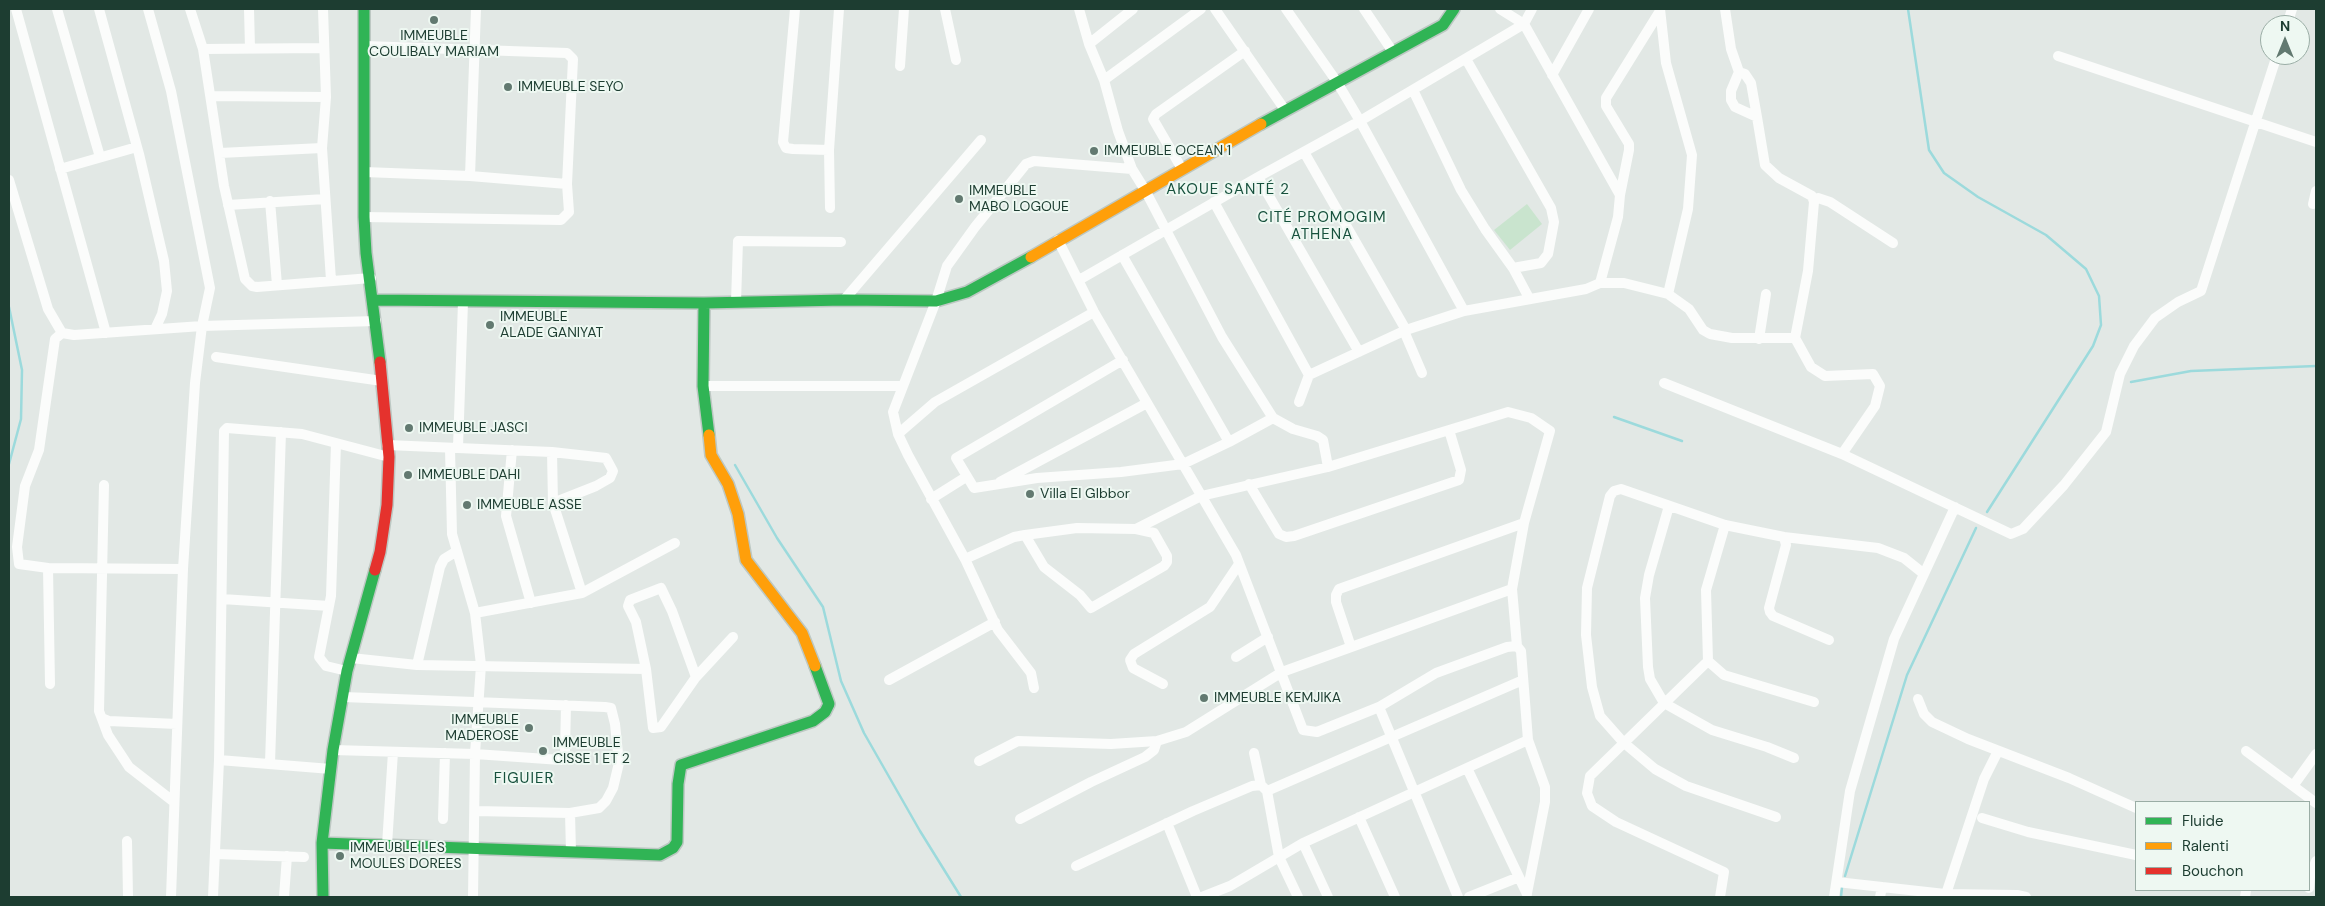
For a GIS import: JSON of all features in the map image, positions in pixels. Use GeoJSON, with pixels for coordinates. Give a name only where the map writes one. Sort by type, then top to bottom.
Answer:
{"type":"FeatureCollection","features":[{"type":"Feature","properties":{"kind":"street"},"geometry":{"type":"LineString","coordinates":[[16,9],[106,333]]}},
{"type":"Feature","properties":{"kind":"street"},"geometry":{"type":"LineString","coordinates":[[57,9],[100,157]]}},
{"type":"Feature","properties":{"kind":"street"},"geometry":{"type":"LineString","coordinates":[[99,9],[137,147],[164,261],[167,291],[162,314],[155,329]]}},
{"type":"Feature","properties":{"kind":"street"},"geometry":{"type":"LineString","coordinates":[[148,9],[171,91],[210,288],[202,326],[196,382],[183,569],[171,897]]}},
{"type":"Feature","properties":{"kind":"street"},"geometry":{"type":"LineString","coordinates":[[190,9],[203,50],[228,205],[245,279],[252,286],[371,278]]}},
{"type":"Feature","properties":{"kind":"street"},"geometry":{"type":"LineString","coordinates":[[249,9],[250,48]]}},
{"type":"Feature","properties":{"kind":"street"},"geometry":{"type":"LineString","coordinates":[[323,9],[326,97],[322,148],[331,280]]}},
{"type":"Feature","properties":{"kind":"street"},"geometry":{"type":"LineString","coordinates":[[323,897],[322,843],[333,750],[347,671],[385,529],[389,457],[374,300],[366,252],[364,217],[364,9]]}},
{"type":"Feature","properties":{"kind":"street"},"geometry":{"type":"LineString","coordinates":[[470,176],[476,9]]}},
{"type":"Feature","properties":{"kind":"street"},"geometry":{"type":"LineString","coordinates":[[795,9],[784,142],[786,148],[830,150]]}},
{"type":"Feature","properties":{"kind":"street"},"geometry":{"type":"LineString","coordinates":[[830,208],[830,150],[838,9]]}},
{"type":"Feature","properties":{"kind":"street"},"geometry":{"type":"LineString","coordinates":[[900,66],[904,9]]}},
{"type":"Feature","properties":{"kind":"street"},"geometry":{"type":"LineString","coordinates":[[945,9],[956,60]]}},
{"type":"Feature","properties":{"kind":"street"},"geometry":{"type":"LineString","coordinates":[[1079,9],[1089,44],[1104,80],[1118,130],[1132,169],[1222,336],[1273,418],[1293,429],[1317,436],[1323,440],[1328,468]]}},
{"type":"Feature","properties":{"kind":"street"},"geometry":{"type":"LineString","coordinates":[[1089,44],[1133,9]]}},
{"type":"Feature","properties":{"kind":"street"},"geometry":{"type":"LineString","coordinates":[[1104,80],[1201,9]]}},
{"type":"Feature","properties":{"kind":"street"},"geometry":{"type":"LineString","coordinates":[[1215,9],[1285,110]]}},
{"type":"Feature","properties":{"kind":"street"},"geometry":{"type":"LineString","coordinates":[[1286,9],[1337,82],[1360,121],[1464,311]]}},
{"type":"Feature","properties":{"kind":"street"},"geometry":{"type":"LineString","coordinates":[[1364,9],[1392,52]]}},
{"type":"Feature","properties":{"kind":"street"},"geometry":{"type":"LineString","coordinates":[[374,300],[704,303],[844,300],[936,301],[967,292],[989,281],[1285,110],[1443,25],[1454,9]]}},
{"type":"Feature","properties":{"kind":"street"},"geometry":{"type":"LineString","coordinates":[[1500,9],[1524,24],[1620,195]]}},
{"type":"Feature","properties":{"kind":"street"},"geometry":{"type":"LineString","coordinates":[[1079,280],[1466,59],[1524,24],[1532,9]]}},
{"type":"Feature","properties":{"kind":"street"},"geometry":{"type":"LineString","coordinates":[[1552,75],[1589,9]]}},
{"type":"Feature","properties":{"kind":"street"},"geometry":{"type":"LineString","coordinates":[[1725,9],[1730,49],[1739,72],[1731,91],[1731,100],[1735,107],[1757,117]]}},
{"type":"Feature","properties":{"kind":"street"},"geometry":{"type":"LineString","coordinates":[[1600,283],[1618,217],[1620,195],[1629,150],[1628,144],[1606,106],[1606,98],[1660,10]]}},
{"type":"Feature","properties":{"kind":"street"},"geometry":{"type":"LineString","coordinates":[[1660,10],[1666,63],[1692,155],[1688,208],[1668,294]]}},
{"type":"Feature","properties":{"kind":"street"},"geometry":{"type":"LineString","coordinates":[[364,217],[561,220],[569,212],[571,55],[568,53],[475,48],[365,46]]}},
{"type":"Feature","properties":{"kind":"street"},"geometry":{"type":"LineString","coordinates":[[203,50],[324,48]]}},
{"type":"Feature","properties":{"kind":"street"},"geometry":{"type":"LineString","coordinates":[[1182,169],[1153,119],[1156,114],[1245,51]]}},
{"type":"Feature","properties":{"kind":"street"},"geometry":{"type":"LineString","coordinates":[[2058,56],[2316,142]]}},
{"type":"Feature","properties":{"kind":"street"},"geometry":{"type":"LineString","coordinates":[[1466,59],[1551,208],[1554,222],[1548,254],[1541,263],[1513,268]]}},
{"type":"Feature","properties":{"kind":"street"},"geometry":{"type":"LineString","coordinates":[[1664,383],[1842,454],[2011,534],[2023,529],[2064,485],[2106,432],[2120,374],[2134,346],[2155,318],[2178,302],[2201,291],[2274,65]]}},
{"type":"Feature","properties":{"kind":"street"},"geometry":{"type":"LineString","coordinates":[[1739,72],[1745,74],[1751,83],[1765,164],[1779,178],[1814,199],[1818,198],[1830,202],[1893,243]]}},
{"type":"Feature","properties":{"kind":"street"},"geometry":{"type":"LineString","coordinates":[[1413,90],[1461,190],[1485,229],[1513,268],[1529,298]]}},
{"type":"Feature","properties":{"kind":"street"},"geometry":{"type":"LineString","coordinates":[[211,96],[326,97]]}},
{"type":"Feature","properties":{"kind":"street"},"geometry":{"type":"LineString","coordinates":[[844,300],[981,140]]}},
{"type":"Feature","properties":{"kind":"street"},"geometry":{"type":"LineString","coordinates":[[60,169],[137,147]]}},
{"type":"Feature","properties":{"kind":"street"},"geometry":{"type":"LineString","coordinates":[[220,153],[322,148]]}},
{"type":"Feature","properties":{"kind":"street"},"geometry":{"type":"LineString","coordinates":[[1304,152],[1405,330],[1422,373]]}},
{"type":"Feature","properties":{"kind":"street"},"geometry":{"type":"LineString","coordinates":[[1034,688],[1031,673],[998,630],[965,559],[898,434],[893,412],[936,301],[947,266],[975,227],[1026,164],[1034,161],[1132,169]]}},
{"type":"Feature","properties":{"kind":"street"},"geometry":{"type":"LineString","coordinates":[[364,172],[470,176],[568,184]]}},
{"type":"Feature","properties":{"kind":"street"},"geometry":{"type":"LineString","coordinates":[[1258,177],[1359,352]]}},
{"type":"Feature","properties":{"kind":"street"},"geometry":{"type":"LineString","coordinates":[[9,180],[48,309],[62,333]]}},
{"type":"Feature","properties":{"kind":"street"},"geometry":{"type":"LineString","coordinates":[[2313,204],[2316,191]]}},
{"type":"Feature","properties":{"kind":"street"},"geometry":{"type":"LineString","coordinates":[[228,205],[325,199]]}},
{"type":"Feature","properties":{"kind":"street"},"geometry":{"type":"LineString","coordinates":[[1814,199],[1808,271],[1795,338],[1811,367],[1825,376],[1873,374],[1880,386],[1875,406],[1842,454]]}},
{"type":"Feature","properties":{"kind":"street"},"geometry":{"type":"LineString","coordinates":[[270,202],[277,285]]}},
{"type":"Feature","properties":{"kind":"street"},"geometry":{"type":"LineString","coordinates":[[1214,202],[1309,375]]}},
{"type":"Feature","properties":{"kind":"street"},"geometry":{"type":"LineString","coordinates":[[1058,240],[1094,312],[1239,564],[1304,730],[1317,732],[1379,707],[1436,673],[1507,647],[1517,646]]}},
{"type":"Feature","properties":{"kind":"street"},"geometry":{"type":"LineString","coordinates":[[736,302],[738,241],[840,242]]}},
{"type":"Feature","properties":{"kind":"street"},"geometry":{"type":"LineString","coordinates":[[1122,255],[1229,442]]}},
{"type":"Feature","properties":{"kind":"street"},"geometry":{"type":"LineString","coordinates":[[1300,402],[1309,375],[1405,330],[1464,311],[1586,289],[1600,283],[1624,283],[1668,294],[1689,309],[1703,330],[1710,334],[1732,338],[1795,338]]}},
{"type":"Feature","properties":{"kind":"street"},"geometry":{"type":"LineString","coordinates":[[1759,339],[1766,294]]}},
{"type":"Feature","properties":{"kind":"street"},"geometry":{"type":"LineString","coordinates":[[463,302],[454,448],[452,534],[474,613],[481,664],[480,702],[475,754],[474,897]]}},
{"type":"Feature","properties":{"kind":"street"},"geometry":{"type":"LineString","coordinates":[[322,843],[660,855],[673,848],[678,835],[678,784],[681,765],[813,721],[825,712],[829,704],[820,675],[802,633],[746,560],[738,514],[728,484],[711,455],[703,386],[704,303]]}},
{"type":"Feature","properties":{"kind":"street"},"geometry":{"type":"LineString","coordinates":[[898,434],[935,402],[1094,312]]}},
{"type":"Feature","properties":{"kind":"street"},"geometry":{"type":"LineString","coordinates":[[62,333],[74,335],[202,326],[376,321]]}},
{"type":"Feature","properties":{"kind":"street"},"geometry":{"type":"LineString","coordinates":[[62,333],[55,339],[39,450],[24,486],[17,547],[20,564],[48,568],[183,569]]}},
{"type":"Feature","properties":{"kind":"street"},"geometry":{"type":"LineString","coordinates":[[216,357],[382,381]]}},
{"type":"Feature","properties":{"kind":"street"},"geometry":{"type":"LineString","coordinates":[[1123,360],[956,458],[974,488],[1037,478],[1121,472],[1183,464],[1273,418]]}},
{"type":"Feature","properties":{"kind":"street"},"geometry":{"type":"LineString","coordinates":[[703,386],[902,386]]}},
{"type":"Feature","properties":{"kind":"street"},"geometry":{"type":"LineString","coordinates":[[993,486],[1147,403]]}},
{"type":"Feature","properties":{"kind":"street"},"geometry":{"type":"LineString","coordinates":[[1136,529],[1201,496],[1328,468],[1508,412],[1531,418],[1550,431],[1524,523],[1512,589],[1517,646],[1521,651],[1528,740],[1545,787],[1545,802],[1527,895]]}},
{"type":"Feature","properties":{"kind":"street"},"geometry":{"type":"LineString","coordinates":[[213,897],[219,760],[224,431],[227,428],[281,432],[336,443],[389,457]]}},
{"type":"Feature","properties":{"kind":"street"},"geometry":{"type":"LineString","coordinates":[[1249,484],[1280,534],[1286,537],[1294,536],[1459,480],[1461,470],[1449,430]]}},
{"type":"Feature","properties":{"kind":"street"},"geometry":{"type":"LineString","coordinates":[[270,763],[281,432]]}},
{"type":"Feature","properties":{"kind":"street"},"geometry":{"type":"LineString","coordinates":[[336,443],[329,606],[319,657],[326,666],[347,671]]}},
{"type":"Feature","properties":{"kind":"street"},"geometry":{"type":"LineString","coordinates":[[387,445],[552,452],[606,458],[613,471],[610,478],[596,486],[553,503]]}},
{"type":"Feature","properties":{"kind":"street"},"geometry":{"type":"LineString","coordinates":[[512,450],[506,516],[531,603]]}},
{"type":"Feature","properties":{"kind":"street"},"geometry":{"type":"LineString","coordinates":[[552,452],[553,503],[582,593]]}},
{"type":"Feature","properties":{"kind":"street"},"geometry":{"type":"LineString","coordinates":[[932,499],[966,477]]}},
{"type":"Feature","properties":{"kind":"street"},"geometry":{"type":"LineString","coordinates":[[104,485],[99,711],[118,753],[129,767],[174,802]]}},
{"type":"Feature","properties":{"kind":"street"},"geometry":{"type":"LineString","coordinates":[[1776,817],[1686,786],[1655,769],[1623,742],[1600,716],[1596,705],[1586,635],[1587,588],[1610,496],[1614,491],[1621,489],[1725,525],[1784,537],[1878,548],[1904,558],[1924,574]]}},
{"type":"Feature","properties":{"kind":"street"},"geometry":{"type":"LineString","coordinates":[[1669,506],[1649,574],[1645,598],[1650,679],[1664,703],[1712,730],[1794,758]]}},
{"type":"Feature","properties":{"kind":"street"},"geometry":{"type":"LineString","coordinates":[[1834,897],[1850,791],[1894,639],[1955,507]]}},
{"type":"Feature","properties":{"kind":"street"},"geometry":{"type":"LineString","coordinates":[[1351,647],[1336,602],[1339,590],[1524,523]]}},
{"type":"Feature","properties":{"kind":"street"},"geometry":{"type":"LineString","coordinates":[[1725,525],[1706,590],[1708,661],[1724,675],[1814,702]]}},
{"type":"Feature","properties":{"kind":"street"},"geometry":{"type":"LineString","coordinates":[[965,559],[1014,537],[1025,535],[1076,528],[1136,529],[1154,533],[1167,556],[1164,566],[1091,608],[1080,596],[1044,567],[1025,535]]}},
{"type":"Feature","properties":{"kind":"street"},"geometry":{"type":"LineString","coordinates":[[1784,537],[1786,545],[1769,608],[1770,612],[1773,616],[1829,640]]}},
{"type":"Feature","properties":{"kind":"street"},"geometry":{"type":"LineString","coordinates":[[474,613],[582,593],[675,543]]}},
{"type":"Feature","properties":{"kind":"street"},"geometry":{"type":"LineString","coordinates":[[417,665],[440,566],[444,559],[457,551]]}},
{"type":"Feature","properties":{"kind":"street"},"geometry":{"type":"LineString","coordinates":[[1162,684],[1133,668],[1130,660],[1134,654],[1210,607],[1239,564]]}},
{"type":"Feature","properties":{"kind":"street"},"geometry":{"type":"LineString","coordinates":[[48,568],[50,684]]}},
{"type":"Feature","properties":{"kind":"street"},"geometry":{"type":"LineString","coordinates":[[696,677],[672,611],[661,588],[628,603],[636,622],[646,669],[653,728],[660,727],[696,677],[733,637]]}},
{"type":"Feature","properties":{"kind":"street"},"geometry":{"type":"LineString","coordinates":[[979,761],[1018,741],[1111,744],[1157,741],[1186,732],[1282,672],[1512,589]]}},
{"type":"Feature","properties":{"kind":"street"},"geometry":{"type":"LineString","coordinates":[[222,600],[329,606]]}},
{"type":"Feature","properties":{"kind":"street"},"geometry":{"type":"LineString","coordinates":[[889,680],[995,622]]}},
{"type":"Feature","properties":{"kind":"street"},"geometry":{"type":"LineString","coordinates":[[1236,657],[1268,637]]}},
{"type":"Feature","properties":{"kind":"street"},"geometry":{"type":"LineString","coordinates":[[351,658],[417,665],[481,664],[646,669]]}},
{"type":"Feature","properties":{"kind":"street"},"geometry":{"type":"LineString","coordinates":[[1708,661],[1590,776],[1587,793],[1592,806],[1616,822],[1724,872],[1720,897]]}},
{"type":"Feature","properties":{"kind":"street"},"geometry":{"type":"LineString","coordinates":[[1076,866],[1252,786],[1264,788],[1391,737],[1523,680]]}},
{"type":"Feature","properties":{"kind":"street"},"geometry":{"type":"LineString","coordinates":[[342,697],[611,708],[615,724],[619,763],[613,788],[606,801],[599,808],[570,813],[476,811]]}},
{"type":"Feature","properties":{"kind":"street"},"geometry":{"type":"LineString","coordinates":[[1918,699],[1924,714],[1932,722],[1998,751],[2069,778],[2135,808]]}},
{"type":"Feature","properties":{"kind":"street"},"geometry":{"type":"LineString","coordinates":[[333,750],[475,754],[561,760],[565,755],[566,705]]}},
{"type":"Feature","properties":{"kind":"street"},"geometry":{"type":"LineString","coordinates":[[1379,707],[1458,897]]}},
{"type":"Feature","properties":{"kind":"street"},"geometry":{"type":"LineString","coordinates":[[102,718],[109,721],[177,724]]}},
{"type":"Feature","properties":{"kind":"street"},"geometry":{"type":"LineString","coordinates":[[1202,897],[1230,886],[1303,843],[1528,740]]}},
{"type":"Feature","properties":{"kind":"street"},"geometry":{"type":"LineString","coordinates":[[1020,819],[1091,782],[1145,757],[1154,750],[1157,741]]}},
{"type":"Feature","properties":{"kind":"street"},"geometry":{"type":"LineString","coordinates":[[1945,896],[1984,779],[1998,751]]}},
{"type":"Feature","properties":{"kind":"street"},"geometry":{"type":"LineString","coordinates":[[2246,751],[2316,803]]}},
{"type":"Feature","properties":{"kind":"street"},"geometry":{"type":"LineString","coordinates":[[388,845],[393,752]]}},
{"type":"Feature","properties":{"kind":"street"},"geometry":{"type":"LineString","coordinates":[[442,819],[444,753]]}},
{"type":"Feature","properties":{"kind":"street"},"geometry":{"type":"LineString","coordinates":[[1254,753],[1280,857],[1298,897]]}},
{"type":"Feature","properties":{"kind":"street"},"geometry":{"type":"LineString","coordinates":[[2292,786],[2316,754]]}},
{"type":"Feature","properties":{"kind":"street"},"geometry":{"type":"LineString","coordinates":[[219,760],[331,769]]}},
{"type":"Feature","properties":{"kind":"street"},"geometry":{"type":"LineString","coordinates":[[1467,768],[1527,895]]}},
{"type":"Feature","properties":{"kind":"street"},"geometry":{"type":"LineString","coordinates":[[570,813],[571,852]]}},
{"type":"Feature","properties":{"kind":"street"},"geometry":{"type":"LineString","coordinates":[[1359,817],[1395,897]]}},
{"type":"Feature","properties":{"kind":"street"},"geometry":{"type":"LineString","coordinates":[[1982,818],[2028,832],[2135,855]]}},
{"type":"Feature","properties":{"kind":"street"},"geometry":{"type":"LineString","coordinates":[[1167,823],[1197,897]]}},
{"type":"Feature","properties":{"kind":"street"},"geometry":{"type":"LineString","coordinates":[[127,841],[128,897]]}},
{"type":"Feature","properties":{"kind":"street"},"geometry":{"type":"LineString","coordinates":[[1303,843],[1328,897]]}},
{"type":"Feature","properties":{"kind":"street"},"geometry":{"type":"LineString","coordinates":[[215,854],[304,857]]}},
{"type":"Feature","properties":{"kind":"street"},"geometry":{"type":"LineString","coordinates":[[284,897],[287,856]]}},
{"type":"Feature","properties":{"kind":"street"},"geometry":{"type":"LineString","coordinates":[[2313,879],[2316,861]]}},
{"type":"Feature","properties":{"kind":"street"},"geometry":{"type":"LineString","coordinates":[[1469,897],[1519,877]]}},
{"type":"Feature","properties":{"kind":"street"},"geometry":{"type":"LineString","coordinates":[[1837,882],[1881,892],[1945,896],[2017,895],[2026,897]]}},
{"type":"Feature","properties":{"kind":"green space"},"geometry":{"type":"Polygon","coordinates":[[[1527,204],[1542,224],[1510,250],[1494,230],[1527,204]]]}},
{"type":"Feature","properties":{"kind":"waterway"},"geometry":{"type":"LineString","coordinates":[[1908,9],[1929,150],[1944,173],[1978,197],[2046,235],[2086,269],[2099,296],[2101,325],[2093,346],[1987,512]]}},
{"type":"Feature","properties":{"kind":"waterway"},"geometry":{"type":"LineString","coordinates":[[9,307],[22,370],[21,419],[9,464]]}},
{"type":"Feature","properties":{"kind":"waterway"},"geometry":{"type":"LineString","coordinates":[[2131,382],[2191,371],[2316,366]]}},
{"type":"Feature","properties":{"kind":"waterway"},"geometry":{"type":"LineString","coordinates":[[1614,417],[1682,441]]}},
{"type":"Feature","properties":{"kind":"waterway"},"geometry":{"type":"LineString","coordinates":[[735,465],[777,538],[823,607],[841,681],[864,733],[920,831],[961,897]]}},
{"type":"Feature","properties":{"kind":"waterway"},"geometry":{"type":"LineString","coordinates":[[1845,876],[1907,675],[1976,528]]}},
{"type":"Feature","properties":{"kind":"waterway"},"geometry":{"type":"LineString","coordinates":[[1841,897],[1842,887]]}},
{"type":"Feature","properties":{"kind":"traffic: fast"},"geometry":{"type":"LineString","coordinates":[[364,9],[364,217],[366,253],[380,362]]}},
{"type":"Feature","properties":{"kind":"traffic: fast"},"geometry":{"type":"LineString","coordinates":[[1261,124],[1443,25],[1454,9]]}},
{"type":"Feature","properties":{"kind":"traffic: fast"},"geometry":{"type":"LineString","coordinates":[[374,300],[704,303],[844,300],[936,301],[967,292],[1031,257]]}},
{"type":"Feature","properties":{"kind":"traffic: fast"},"geometry":{"type":"LineString","coordinates":[[704,303],[703,386],[709,435]]}},
{"type":"Feature","properties":{"kind":"traffic: fast"},"geometry":{"type":"LineString","coordinates":[[323,897],[322,843],[333,750],[347,671],[375,570]]}},
{"type":"Feature","properties":{"kind":"traffic: fast"},"geometry":{"type":"LineString","coordinates":[[322,843],[660,855],[673,848],[677,842],[678,784],[681,765],[813,721],[825,712],[829,704],[815,666]]}},
{"type":"Feature","properties":{"kind":"traffic: slow"},"geometry":{"type":"LineString","coordinates":[[1031,257],[1261,124]]}},
{"type":"Feature","properties":{"kind":"traffic: slow"},"geometry":{"type":"LineString","coordinates":[[709,435],[711,455],[728,484],[738,514],[746,560],[802,633],[815,666]]}},
{"type":"Feature","properties":{"kind":"traffic: jam"},"geometry":{"type":"LineString","coordinates":[[375,570],[380,552],[387,505],[389,457],[380,362]]}},
{"type":"Feature","properties":{"kind":"place","name":"IMMEUBLE COULIBALY MARIAM"},"geometry":{"type":"Point","coordinates":[434,20]}},
{"type":"Feature","properties":{"kind":"place","name":"IMMEUBLE SEYO"},"geometry":{"type":"Point","coordinates":[508,87]}},
{"type":"Feature","properties":{"kind":"place","name":"IMMEUBLE OCEAN 1"},"geometry":{"type":"Point","coordinates":[1094,151]}},
{"type":"Feature","properties":{"kind":"place","name":"IMMEUBLE MABO LOGOUE"},"geometry":{"type":"Point","coordinates":[959,199]}},
{"type":"Feature","properties":{"kind":"place","name":"IMMEUBLE ALADE GANIYAT"},"geometry":{"type":"Point","coordinates":[490,325]}},
{"type":"Feature","properties":{"kind":"place","name":"IMMEUBLE JASCI"},"geometry":{"type":"Point","coordinates":[409,428]}},
{"type":"Feature","properties":{"kind":"place","name":"IMMEUBLE DAHI"},"geometry":{"type":"Point","coordinates":[408,475]}},
{"type":"Feature","properties":{"kind":"place","name":"Villa El GIbbor"},"geometry":{"type":"Point","coordinates":[1030,494]}},
{"type":"Feature","properties":{"kind":"place","name":"IMMEUBLE ASSE"},"geometry":{"type":"Point","coordinates":[467,505]}},
{"type":"Feature","properties":{"kind":"place","name":"IMMEUBLE KEMJIKA"},"geometry":{"type":"Point","coordinates":[1204,698]}},
{"type":"Feature","properties":{"kind":"place","name":"IMMEUBLE MADEROSE"},"geometry":{"type":"Point","coordinates":[529,728]}},
{"type":"Feature","properties":{"kind":"place","name":"IMMEUBLE CISSE 1 ET 2"},"geometry":{"type":"Point","coordinates":[543,751]}},
{"type":"Feature","properties":{"kind":"place","name":"IMMEUBLE LES MOULES DOREES"},"geometry":{"type":"Point","coordinates":[340,856]}},
{"type":"Feature","properties":{"kind":"district","name":"AKOUE SANTÉ 2"},"geometry":{"type":"Point","coordinates":[1228,190]}},
{"type":"Feature","properties":{"kind":"district","name":"CITÉ PROMOGIM ATHENA"},"geometry":{"type":"Point","coordinates":[1322,226]}},
{"type":"Feature","properties":{"kind":"district","name":"FIGUIER"},"geometry":{"type":"Point","coordinates":[524,779]}}]}
